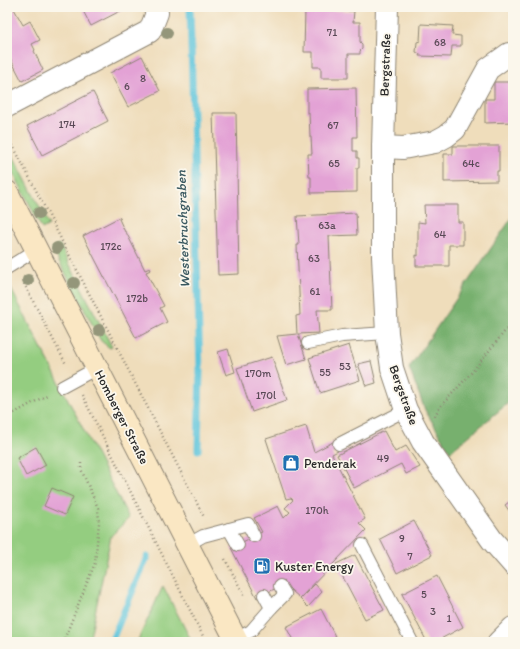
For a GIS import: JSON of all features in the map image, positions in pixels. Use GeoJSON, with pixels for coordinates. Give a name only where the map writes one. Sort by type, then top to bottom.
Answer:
{"type":"FeatureCollection","features":[{"type":"Feature","properties":{"kind":"main road","name":"Homberger Straße"},"geometry":{"type":"LineString","coordinates":[[7,192],[236,640]]}},
{"type":"Feature","properties":{"kind":"street"},"geometry":{"type":"LineString","coordinates":[[7,106],[150,31],[157,13],[156,7]]}},
{"type":"Feature","properties":{"kind":"street","name":"Bergstraße"},"geometry":{"type":"LineString","coordinates":[[387,7],[383,148],[383,258],[387,334],[392,368],[406,410],[423,442],[492,540],[513,564]]}},
{"type":"Feature","properties":{"kind":"street"},"geometry":{"type":"LineString","coordinates":[[383,148],[403,148],[435,142],[446,136],[455,129],[488,70],[509,54]]}},
{"type":"Feature","properties":{"kind":"street"},"geometry":{"type":"LineString","coordinates":[[499,642],[513,628]]}},
{"type":"Feature","properties":{"kind":"lane"},"geometry":{"type":"LineString","coordinates":[[11,266],[36,250]]}},
{"type":"Feature","properties":{"kind":"lane"},"geometry":{"type":"LineString","coordinates":[[308,343],[342,336],[387,334]]}},
{"type":"Feature","properties":{"kind":"lane"},"geometry":{"type":"LineString","coordinates":[[62,387],[97,368]]}},
{"type":"Feature","properties":{"kind":"lane"},"geometry":{"type":"LineString","coordinates":[[340,444],[406,410]]}},
{"type":"Feature","properties":{"kind":"lane"},"geometry":{"type":"LineString","coordinates":[[187,545],[203,536],[248,524],[254,536]]}},
{"type":"Feature","properties":{"kind":"lane"},"geometry":{"type":"LineString","coordinates":[[229,529],[238,545]]}},
{"type":"Feature","properties":{"kind":"lane"},"geometry":{"type":"LineString","coordinates":[[362,545],[412,642]]}},
{"type":"Feature","properties":{"kind":"lane"},"geometry":{"type":"LineString","coordinates":[[236,640],[251,631],[284,594],[280,586]]}},
{"type":"Feature","properties":{"kind":"lane"},"geometry":{"type":"LineString","coordinates":[[264,595],[271,608]]}},
{"type":"Feature","properties":{"kind":"path"},"geometry":{"type":"LineString","coordinates":[[7,134],[258,622]]}},
{"type":"Feature","properties":{"kind":"path"},"geometry":{"type":"LineString","coordinates":[[11,266],[75,380],[206,642]]}},
{"type":"Feature","properties":{"kind":"path"},"geometry":{"type":"LineString","coordinates":[[423,442],[439,408],[472,372],[513,321]]}},
{"type":"Feature","properties":{"kind":"path"},"geometry":{"type":"LineString","coordinates":[[7,418],[48,394]]}},
{"type":"Feature","properties":{"kind":"path"},"geometry":{"type":"LineString","coordinates":[[63,642],[95,563],[100,523],[98,508],[81,469],[82,460]]}},
{"type":"Feature","properties":{"kind":"green space"},"geometry":{"type":"Polygon","coordinates":[[[7,144],[49,225],[42,229],[7,160],[7,144]]]}},
{"type":"Feature","properties":{"kind":"green space"},"geometry":{"type":"Polygon","coordinates":[[[513,216],[513,399],[450,452],[425,410],[409,368],[513,216]]]}},
{"type":"Feature","properties":{"kind":"green space"},"geometry":{"type":"Polygon","coordinates":[[[59,244],[112,347],[110,348],[101,341],[52,248],[59,244]]]}},
{"type":"Feature","properties":{"kind":"green space"},"geometry":{"type":"Polygon","coordinates":[[[7,281],[129,518],[111,536],[89,642],[7,642],[7,281]]]}},
{"type":"Feature","properties":{"kind":"green space"},"geometry":{"type":"Polygon","coordinates":[[[163,586],[192,642],[137,642],[163,586]]]}},
{"type":"Feature","properties":{"kind":"building"},"geometry":{"type":"Polygon","coordinates":[[[7,7],[13,7],[23,25],[30,21],[40,40],[32,44],[43,70],[22,81],[7,52],[7,7]]]}},
{"type":"Feature","properties":{"kind":"building"},"geometry":{"type":"Polygon","coordinates":[[[81,7],[125,7],[126,8],[91,26],[81,7]]]}},
{"type":"Feature","properties":{"kind":"building"},"geometry":{"type":"Polygon","coordinates":[[[305,10],[354,11],[353,22],[360,22],[360,42],[362,44],[362,49],[360,54],[348,54],[348,78],[321,78],[321,67],[313,67],[313,52],[304,52],[305,10]]]}},
{"type":"Feature","properties":{"kind":"building"},"geometry":{"type":"Polygon","coordinates":[[[421,24],[453,26],[452,35],[461,36],[461,46],[452,46],[451,57],[419,56],[420,54],[416,52],[417,42],[420,41],[421,24]]]}},
{"type":"Feature","properties":{"kind":"building"},"geometry":{"type":"Polygon","coordinates":[[[142,56],[160,91],[128,107],[110,73],[142,56]]]}},
{"type":"Feature","properties":{"kind":"building"},"geometry":{"type":"Polygon","coordinates":[[[494,82],[513,82],[513,122],[485,123],[485,99],[494,99],[494,82]]]}},
{"type":"Feature","properties":{"kind":"building"},"geometry":{"type":"Polygon","coordinates":[[[356,88],[357,137],[353,137],[353,151],[357,151],[357,158],[359,158],[359,168],[357,168],[357,192],[311,193],[311,177],[309,177],[308,154],[312,154],[309,112],[307,113],[307,89],[356,88]]]}},
{"type":"Feature","properties":{"kind":"building"},"geometry":{"type":"Polygon","coordinates":[[[93,92],[108,121],[42,155],[27,126],[93,92]]]}},
{"type":"Feature","properties":{"kind":"building"},"geometry":{"type":"Polygon","coordinates":[[[213,113],[236,113],[239,274],[218,275],[213,113]]]}},
{"type":"Feature","properties":{"kind":"building"},"geometry":{"type":"Polygon","coordinates":[[[453,146],[499,146],[499,171],[497,171],[497,181],[444,182],[444,154],[453,154],[453,146]]]}},
{"type":"Feature","properties":{"kind":"building"},"geometry":{"type":"Polygon","coordinates":[[[424,205],[458,205],[458,222],[463,222],[463,245],[449,245],[449,266],[416,266],[416,255],[418,256],[418,222],[425,223],[424,205]]]}},
{"type":"Feature","properties":{"kind":"building"},"geometry":{"type":"Polygon","coordinates":[[[356,213],[357,235],[329,236],[332,310],[317,310],[319,333],[298,334],[306,359],[286,365],[277,336],[297,334],[296,316],[300,315],[297,216],[356,213]]]}},
{"type":"Feature","properties":{"kind":"building"},"geometry":{"type":"Polygon","coordinates":[[[120,217],[121,218],[119,219],[125,232],[145,270],[150,268],[151,270],[146,272],[164,306],[160,308],[167,322],[136,338],[83,236],[120,217]]]}},
{"type":"Feature","properties":{"kind":"building"},"geometry":{"type":"Polygon","coordinates":[[[349,345],[360,380],[320,393],[309,358],[349,345]]]}},
{"type":"Feature","properties":{"kind":"building"},"geometry":{"type":"Polygon","coordinates":[[[228,349],[235,372],[226,375],[218,352],[228,349]]]}},
{"type":"Feature","properties":{"kind":"building"},"geometry":{"type":"Polygon","coordinates":[[[272,357],[287,400],[252,412],[237,368],[272,357]]]}},
{"type":"Feature","properties":{"kind":"building"},"geometry":{"type":"Polygon","coordinates":[[[371,361],[376,383],[366,386],[358,364],[371,361]]]}},
{"type":"Feature","properties":{"kind":"building"},"geometry":{"type":"Polygon","coordinates":[[[306,426],[314,452],[333,442],[338,451],[332,454],[365,519],[359,523],[366,530],[300,598],[284,584],[257,598],[231,548],[262,532],[254,518],[278,506],[284,518],[290,512],[285,508],[293,500],[291,498],[286,499],[266,439],[306,426]]]}},
{"type":"Feature","properties":{"kind":"building"},"geometry":{"type":"Polygon","coordinates":[[[384,431],[395,452],[406,446],[420,467],[406,474],[401,464],[354,488],[337,455],[384,431]]]}},
{"type":"Feature","properties":{"kind":"building"},"geometry":{"type":"Polygon","coordinates":[[[36,447],[46,465],[26,476],[17,458],[36,447]]]}},
{"type":"Feature","properties":{"kind":"building"},"geometry":{"type":"Polygon","coordinates":[[[52,488],[73,497],[65,515],[44,506],[52,488]]]}},
{"type":"Feature","properties":{"kind":"building"},"geometry":{"type":"Polygon","coordinates":[[[513,499],[513,516],[505,505],[513,499]]]}},
{"type":"Feature","properties":{"kind":"building"},"geometry":{"type":"Polygon","coordinates":[[[414,521],[432,555],[397,573],[380,539],[414,521]]]}},
{"type":"Feature","properties":{"kind":"building"},"geometry":{"type":"Polygon","coordinates":[[[355,555],[384,610],[365,619],[336,564],[355,555]]]}},
{"type":"Feature","properties":{"kind":"building"},"geometry":{"type":"Polygon","coordinates":[[[437,576],[463,627],[435,642],[427,642],[402,594],[437,576]]]}},
{"type":"Feature","properties":{"kind":"building"},"geometry":{"type":"Polygon","coordinates":[[[315,584],[322,592],[308,607],[300,599],[315,584]]]}},
{"type":"Feature","properties":{"kind":"building"},"geometry":{"type":"Polygon","coordinates":[[[321,609],[338,642],[294,642],[286,627],[321,609]]]}},
{"type":"Feature","properties":{"kind":"building"},"geometry":{"type":"Polygon","coordinates":[[[344,638],[346,642],[338,642],[344,638]]]}},
{"type":"Feature","properties":{"kind":"waterway","name":"Westerbruchgraben"},"geometry":{"type":"LineString","coordinates":[[190,7],[200,371],[198,450]]}},
{"type":"Feature","properties":{"kind":"waterway","name":"Westerbruchgraben"},"geometry":{"type":"LineString","coordinates":[[111,642],[147,557]]}},
{"type":"Feature","properties":{"kind":"place","name":"Penderak"},"geometry":{"type":"Point","coordinates":[291,463]}},
{"type":"Feature","properties":{"kind":"place","name":"Kuster Energy"},"geometry":{"type":"Point","coordinates":[262,566]}}]}
